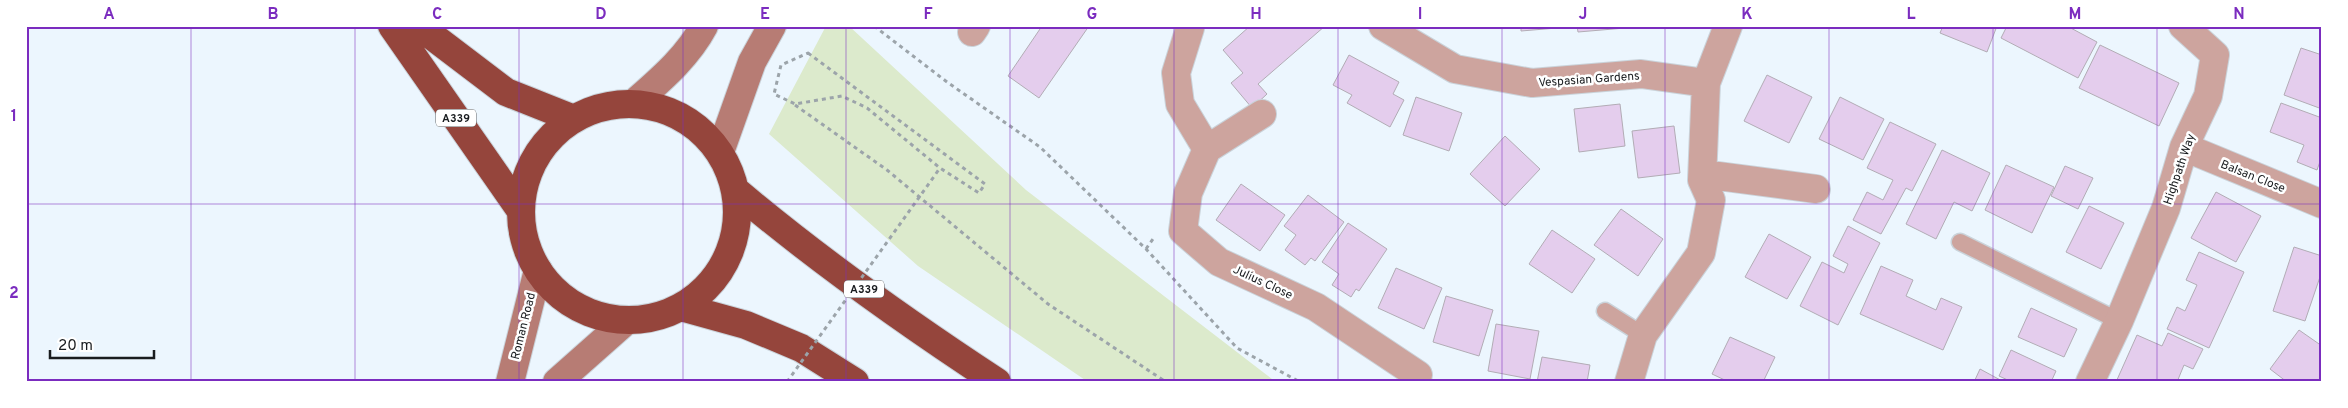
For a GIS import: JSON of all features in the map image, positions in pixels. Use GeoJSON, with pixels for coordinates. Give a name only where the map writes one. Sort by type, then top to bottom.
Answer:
{"type":"FeatureCollection","features":[{"type":"Feature","properties":{"kind":"highway","name":"A339"},"geometry":{"type":"LineString","coordinates":[[392,26],[521,211]]}},
{"type":"Feature","properties":{"kind":"highway"},"geometry":{"type":"LineString","coordinates":[[419,26],[506,92],[574,119]]}},
{"type":"Feature","properties":{"kind":"highway"},"geometry":{"type":"LineString","coordinates":[[633,104],[666,110],[696,127],[720,152],[736,190],[737,224],[728,257],[709,286],[681,307],[655,316],[627,320],[601,316],[576,306],[555,291],[538,270],[524,238],[521,211],[525,184],[535,158],[552,136],[574,119],[602,107],[633,104]]}},
{"type":"Feature","properties":{"kind":"highway","name":"A339"},"geometry":{"type":"LineString","coordinates":[[736,190],[773,222],[844,276],[998,382]]}},
{"type":"Feature","properties":{"kind":"highway"},"geometry":{"type":"LineString","coordinates":[[681,307],[746,325],[801,348],[855,382]]}},
{"type":"Feature","properties":{"kind":"street"},"geometry":{"type":"LineString","coordinates":[[633,104],[688,51],[704,26]]}},
{"type":"Feature","properties":{"kind":"street"},"geometry":{"type":"LineString","coordinates":[[720,152],[752,62],[772,26]]}},
{"type":"Feature","properties":{"kind":"street","name":"Vespasian Gardens"},"geometry":{"type":"LineString","coordinates":[[1383,26],[1455,68],[1532,83],[1642,74],[1706,83]]}},
{"type":"Feature","properties":{"kind":"street"},"geometry":{"type":"LineString","coordinates":[[1629,382],[1643,335],[1701,253],[1711,200],[1702,180],[1706,83],[1728,26]]}},
{"type":"Feature","properties":{"kind":"street","name":"Highpath Way"},"geometry":{"type":"LineString","coordinates":[[2090,382],[2119,321],[2166,208],[2184,147],[2208,96],[2215,55],[2183,26]]}},
{"type":"Feature","properties":{"kind":"street"},"geometry":{"type":"LineString","coordinates":[[1191,27],[1176,73],[1180,104],[1207,149],[1262,114]]}},
{"type":"Feature","properties":{"kind":"street","name":"Balsan Close"},"geometry":{"type":"LineString","coordinates":[[2184,147],[2322,204]]}},
{"type":"Feature","properties":{"kind":"street","name":"Julius Close"},"geometry":{"type":"LineString","coordinates":[[1207,149],[1188,193],[1183,231],[1219,262],[1316,307],[1418,375]]}},
{"type":"Feature","properties":{"kind":"street"},"geometry":{"type":"LineString","coordinates":[[1702,180],[1718,176],[1816,189]]}},
{"type":"Feature","properties":{"kind":"street","name":"Roman Road"},"geometry":{"type":"LineString","coordinates":[[510,382],[538,270]]}},
{"type":"Feature","properties":{"kind":"street"},"geometry":{"type":"LineString","coordinates":[[557,382],[627,320]]}},
{"type":"Feature","properties":{"kind":"lane"},"geometry":{"type":"LineString","coordinates":[[1960,242],[2119,321]]}},
{"type":"Feature","properties":{"kind":"lane"},"geometry":{"type":"LineString","coordinates":[[1605,311],[1643,335]]}},
{"type":"Feature","properties":{"kind":"path"},"geometry":{"type":"LineString","coordinates":[[874,26],[947,82],[1040,147],[1146,249],[1237,348],[1300,382]]}},
{"type":"Feature","properties":{"kind":"path"},"geometry":{"type":"LineString","coordinates":[[795,104],[842,96],[867,108],[940,168],[979,193],[985,184],[808,53],[781,64],[774,94],[795,104],[887,170],[1048,304],[1166,382]]}},
{"type":"Feature","properties":{"kind":"path"},"geometry":{"type":"LineString","coordinates":[[787,382],[940,168]]}},
{"type":"Feature","properties":{"kind":"green space"},"geometry":{"type":"Polygon","coordinates":[[[826,26],[849,26],[1026,190],[1276,382],[1088,382],[918,266],[769,134],[826,26]]]}},
{"type":"Feature","properties":{"kind":"building"},"geometry":{"type":"Polygon","coordinates":[[[1042,26],[1089,26],[1039,98],[1008,76],[1042,26]]]}},
{"type":"Feature","properties":{"kind":"building"},"geometry":{"type":"Polygon","coordinates":[[[1250,26],[1325,26],[1258,84],[1267,94],[1252,108],[1231,83],[1243,73],[1223,50],[1250,26]]]}},
{"type":"Feature","properties":{"kind":"building"},"geometry":{"type":"Polygon","coordinates":[[[1521,26],[1569,26],[1569,27],[1521,31],[1521,26]]]}},
{"type":"Feature","properties":{"kind":"building"},"geometry":{"type":"Polygon","coordinates":[[[1577,26],[1624,26],[1625,28],[1578,32],[1577,26]]]}},
{"type":"Feature","properties":{"kind":"building"},"geometry":{"type":"Polygon","coordinates":[[[1634,26],[1674,26],[1674,27],[1634,26]]]}},
{"type":"Feature","properties":{"kind":"building"},"geometry":{"type":"Polygon","coordinates":[[[1943,26],[1997,26],[1987,52],[1940,33],[1943,26]]]}},
{"type":"Feature","properties":{"kind":"building"},"geometry":{"type":"Polygon","coordinates":[[[2007,26],[2067,26],[2097,42],[2078,78],[2001,38],[2007,26]]]}},
{"type":"Feature","properties":{"kind":"building"},"geometry":{"type":"Polygon","coordinates":[[[2100,45],[2179,83],[2159,126],[2079,88],[2100,45]]]}},
{"type":"Feature","properties":{"kind":"building"},"geometry":{"type":"Polygon","coordinates":[[[2301,48],[2322,55],[2322,109],[2284,95],[2301,48]]]}},
{"type":"Feature","properties":{"kind":"building"},"geometry":{"type":"Polygon","coordinates":[[[1349,55],[1399,82],[1393,94],[1404,100],[1390,127],[1347,103],[1352,95],[1333,85],[1349,55]]]}},
{"type":"Feature","properties":{"kind":"building"},"geometry":{"type":"Polygon","coordinates":[[[1767,75],[1812,97],[1789,143],[1744,121],[1767,75]]]}},
{"type":"Feature","properties":{"kind":"building"},"geometry":{"type":"Polygon","coordinates":[[[1416,97],[1462,113],[1449,151],[1403,135],[1416,97]]]}},
{"type":"Feature","properties":{"kind":"building"},"geometry":{"type":"Polygon","coordinates":[[[1840,97],[1884,119],[1863,160],[1819,139],[1840,97]]]}},
{"type":"Feature","properties":{"kind":"building"},"geometry":{"type":"Polygon","coordinates":[[[2281,103],[2322,118],[2322,156],[2317,170],[2297,162],[2304,145],[2270,132],[2281,103]]]}},
{"type":"Feature","properties":{"kind":"building"},"geometry":{"type":"Polygon","coordinates":[[[1620,104],[1625,146],[1579,152],[1574,109],[1620,104]]]}},
{"type":"Feature","properties":{"kind":"building"},"geometry":{"type":"Polygon","coordinates":[[[1890,122],[1936,144],[1912,191],[1906,188],[1881,234],[1853,220],[1867,192],[1883,200],[1893,180],[1867,168],[1890,122]]]}},
{"type":"Feature","properties":{"kind":"building"},"geometry":{"type":"Polygon","coordinates":[[[1674,126],[1680,173],[1638,178],[1632,131],[1674,126]]]}},
{"type":"Feature","properties":{"kind":"building"},"geometry":{"type":"Polygon","coordinates":[[[1505,136],[1540,169],[1505,206],[1470,174],[1505,136]]]}},
{"type":"Feature","properties":{"kind":"building"},"geometry":{"type":"Polygon","coordinates":[[[1942,150],[1990,173],[1972,211],[1954,202],[1936,239],[1906,224],[1942,150]]]}},
{"type":"Feature","properties":{"kind":"building"},"geometry":{"type":"Polygon","coordinates":[[[2006,165],[2054,187],[2032,233],[1985,210],[2006,165]]]}},
{"type":"Feature","properties":{"kind":"building"},"geometry":{"type":"Polygon","coordinates":[[[2065,166],[2093,178],[2078,209],[2051,196],[2065,166]]]}},
{"type":"Feature","properties":{"kind":"building"},"geometry":{"type":"Polygon","coordinates":[[[1241,184],[1285,215],[1260,251],[1216,220],[1241,184]]]}},
{"type":"Feature","properties":{"kind":"building"},"geometry":{"type":"Polygon","coordinates":[[[2216,192],[2261,216],[2236,262],[2191,238],[2216,192]]]}},
{"type":"Feature","properties":{"kind":"building"},"geometry":{"type":"Polygon","coordinates":[[[1308,195],[1344,222],[1315,261],[1311,258],[1305,265],[1285,250],[1296,235],[1284,226],[1308,195]]]}},
{"type":"Feature","properties":{"kind":"building"},"geometry":{"type":"Polygon","coordinates":[[[2089,206],[2124,223],[2101,269],[2066,252],[2089,206]]]}},
{"type":"Feature","properties":{"kind":"building"},"geometry":{"type":"Polygon","coordinates":[[[1621,209],[1663,239],[1638,276],[1594,245],[1621,209]]]}},
{"type":"Feature","properties":{"kind":"building"},"geometry":{"type":"Polygon","coordinates":[[[1348,223],[1387,249],[1359,291],[1356,289],[1351,297],[1332,285],[1339,274],[1322,262],[1348,223]]]}},
{"type":"Feature","properties":{"kind":"building"},"geometry":{"type":"Polygon","coordinates":[[[1848,226],[1880,243],[1838,325],[1800,306],[1822,262],[1844,273],[1848,264],[1833,256],[1848,226]]]}},
{"type":"Feature","properties":{"kind":"building"},"geometry":{"type":"Polygon","coordinates":[[[1552,230],[1595,259],[1572,293],[1529,264],[1552,230]]]}},
{"type":"Feature","properties":{"kind":"building"},"geometry":{"type":"Polygon","coordinates":[[[1769,234],[1811,257],[1787,299],[1745,277],[1769,234]]]}},
{"type":"Feature","properties":{"kind":"building"},"geometry":{"type":"Polygon","coordinates":[[[2294,247],[2322,256],[2322,271],[2305,321],[2273,311],[2294,247]]]}},
{"type":"Feature","properties":{"kind":"building"},"geometry":{"type":"Polygon","coordinates":[[[2199,252],[2244,272],[2209,348],[2167,329],[2177,307],[2185,311],[2197,285],[2186,280],[2199,252]]]}},
{"type":"Feature","properties":{"kind":"building"},"geometry":{"type":"Polygon","coordinates":[[[1881,266],[1913,280],[1906,296],[1936,310],[1941,298],[1962,307],[1943,350],[1860,314],[1881,266]]]}},
{"type":"Feature","properties":{"kind":"building"},"geometry":{"type":"Polygon","coordinates":[[[1396,268],[1442,288],[1424,329],[1378,308],[1396,268]]]}},
{"type":"Feature","properties":{"kind":"building"},"geometry":{"type":"Polygon","coordinates":[[[1446,296],[1493,310],[1479,356],[1433,342],[1446,296]]]}},
{"type":"Feature","properties":{"kind":"building"},"geometry":{"type":"Polygon","coordinates":[[[2031,308],[2077,329],[2064,357],[2018,337],[2031,308]]]}},
{"type":"Feature","properties":{"kind":"building"},"geometry":{"type":"Polygon","coordinates":[[[1496,324],[1539,331],[1530,379],[1488,371],[1496,324]]]}},
{"type":"Feature","properties":{"kind":"building"},"geometry":{"type":"Polygon","coordinates":[[[2299,330],[2322,346],[2322,382],[2287,382],[2270,369],[2299,330]]]}},
{"type":"Feature","properties":{"kind":"building"},"geometry":{"type":"Polygon","coordinates":[[[2168,333],[2203,349],[2193,369],[2184,365],[2177,382],[2116,382],[2137,335],[2162,346],[2168,333]]]}},
{"type":"Feature","properties":{"kind":"building"},"geometry":{"type":"Polygon","coordinates":[[[1730,337],[1775,357],[1763,382],[1729,382],[1712,374],[1730,337]]]}},
{"type":"Feature","properties":{"kind":"building"},"geometry":{"type":"Polygon","coordinates":[[[2011,350],[2056,371],[2051,382],[2012,382],[1999,376],[2011,350]]]}},
{"type":"Feature","properties":{"kind":"building"},"geometry":{"type":"Polygon","coordinates":[[[1542,357],[1590,365],[1587,382],[1537,382],[1542,357]]]}},
{"type":"Feature","properties":{"kind":"building"},"geometry":{"type":"Polygon","coordinates":[[[1980,369],[2004,382],[1974,382],[1980,369]]]}}]}
